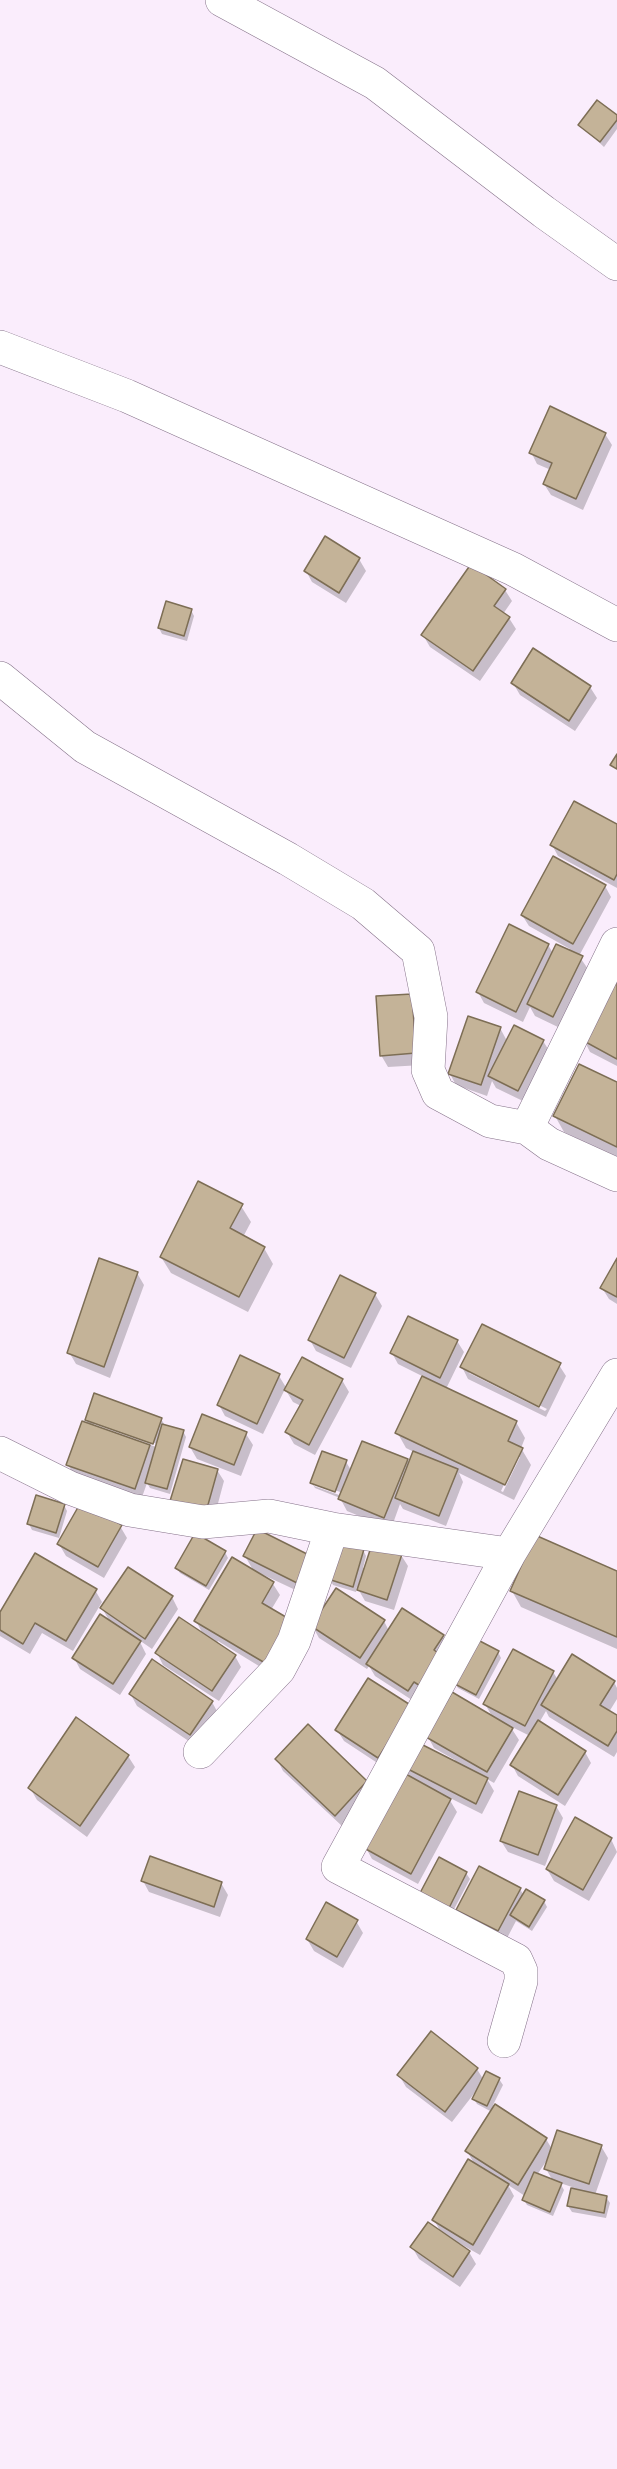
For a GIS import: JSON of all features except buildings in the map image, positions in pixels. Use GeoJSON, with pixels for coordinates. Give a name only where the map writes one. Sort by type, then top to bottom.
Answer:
{"type":"FeatureCollection","features":[{"type":"Feature","properties":{"kind":"street"},"geometry":{"type":"LineString","coordinates":[[222,0],[375,83],[544,212],[617,264]]}},
{"type":"Feature","properties":{"kind":"street"},"geometry":{"type":"LineString","coordinates":[[0,347],[127,396],[503,564],[617,625]]}},
{"type":"Feature","properties":{"kind":"street"},"geometry":{"type":"LineString","coordinates":[[0,678],[85,747],[288,859],[371,910],[418,951],[430,1017],[428,1071],[438,1093],[490,1121],[527,1128],[549,1144],[617,1175]]}},
{"type":"Feature","properties":{"kind":"street"},"geometry":{"type":"LineString","coordinates":[[527,1128],[617,944]]}},
{"type":"Feature","properties":{"kind":"street"},"geometry":{"type":"LineString","coordinates":[[504,2041],[521,1981],[521,1971],[516,1960],[338,1867],[509,1554],[617,1375]]}},
{"type":"Feature","properties":{"kind":"street"},"geometry":{"type":"LineString","coordinates":[[0,1453],[70,1488],[130,1510],[202,1522],[269,1516],[332,1529],[509,1554]]}},
{"type":"Feature","properties":{"kind":"street"},"geometry":{"type":"LineString","coordinates":[[200,1752],[279,1669],[294,1641],[332,1529]]}}]}
